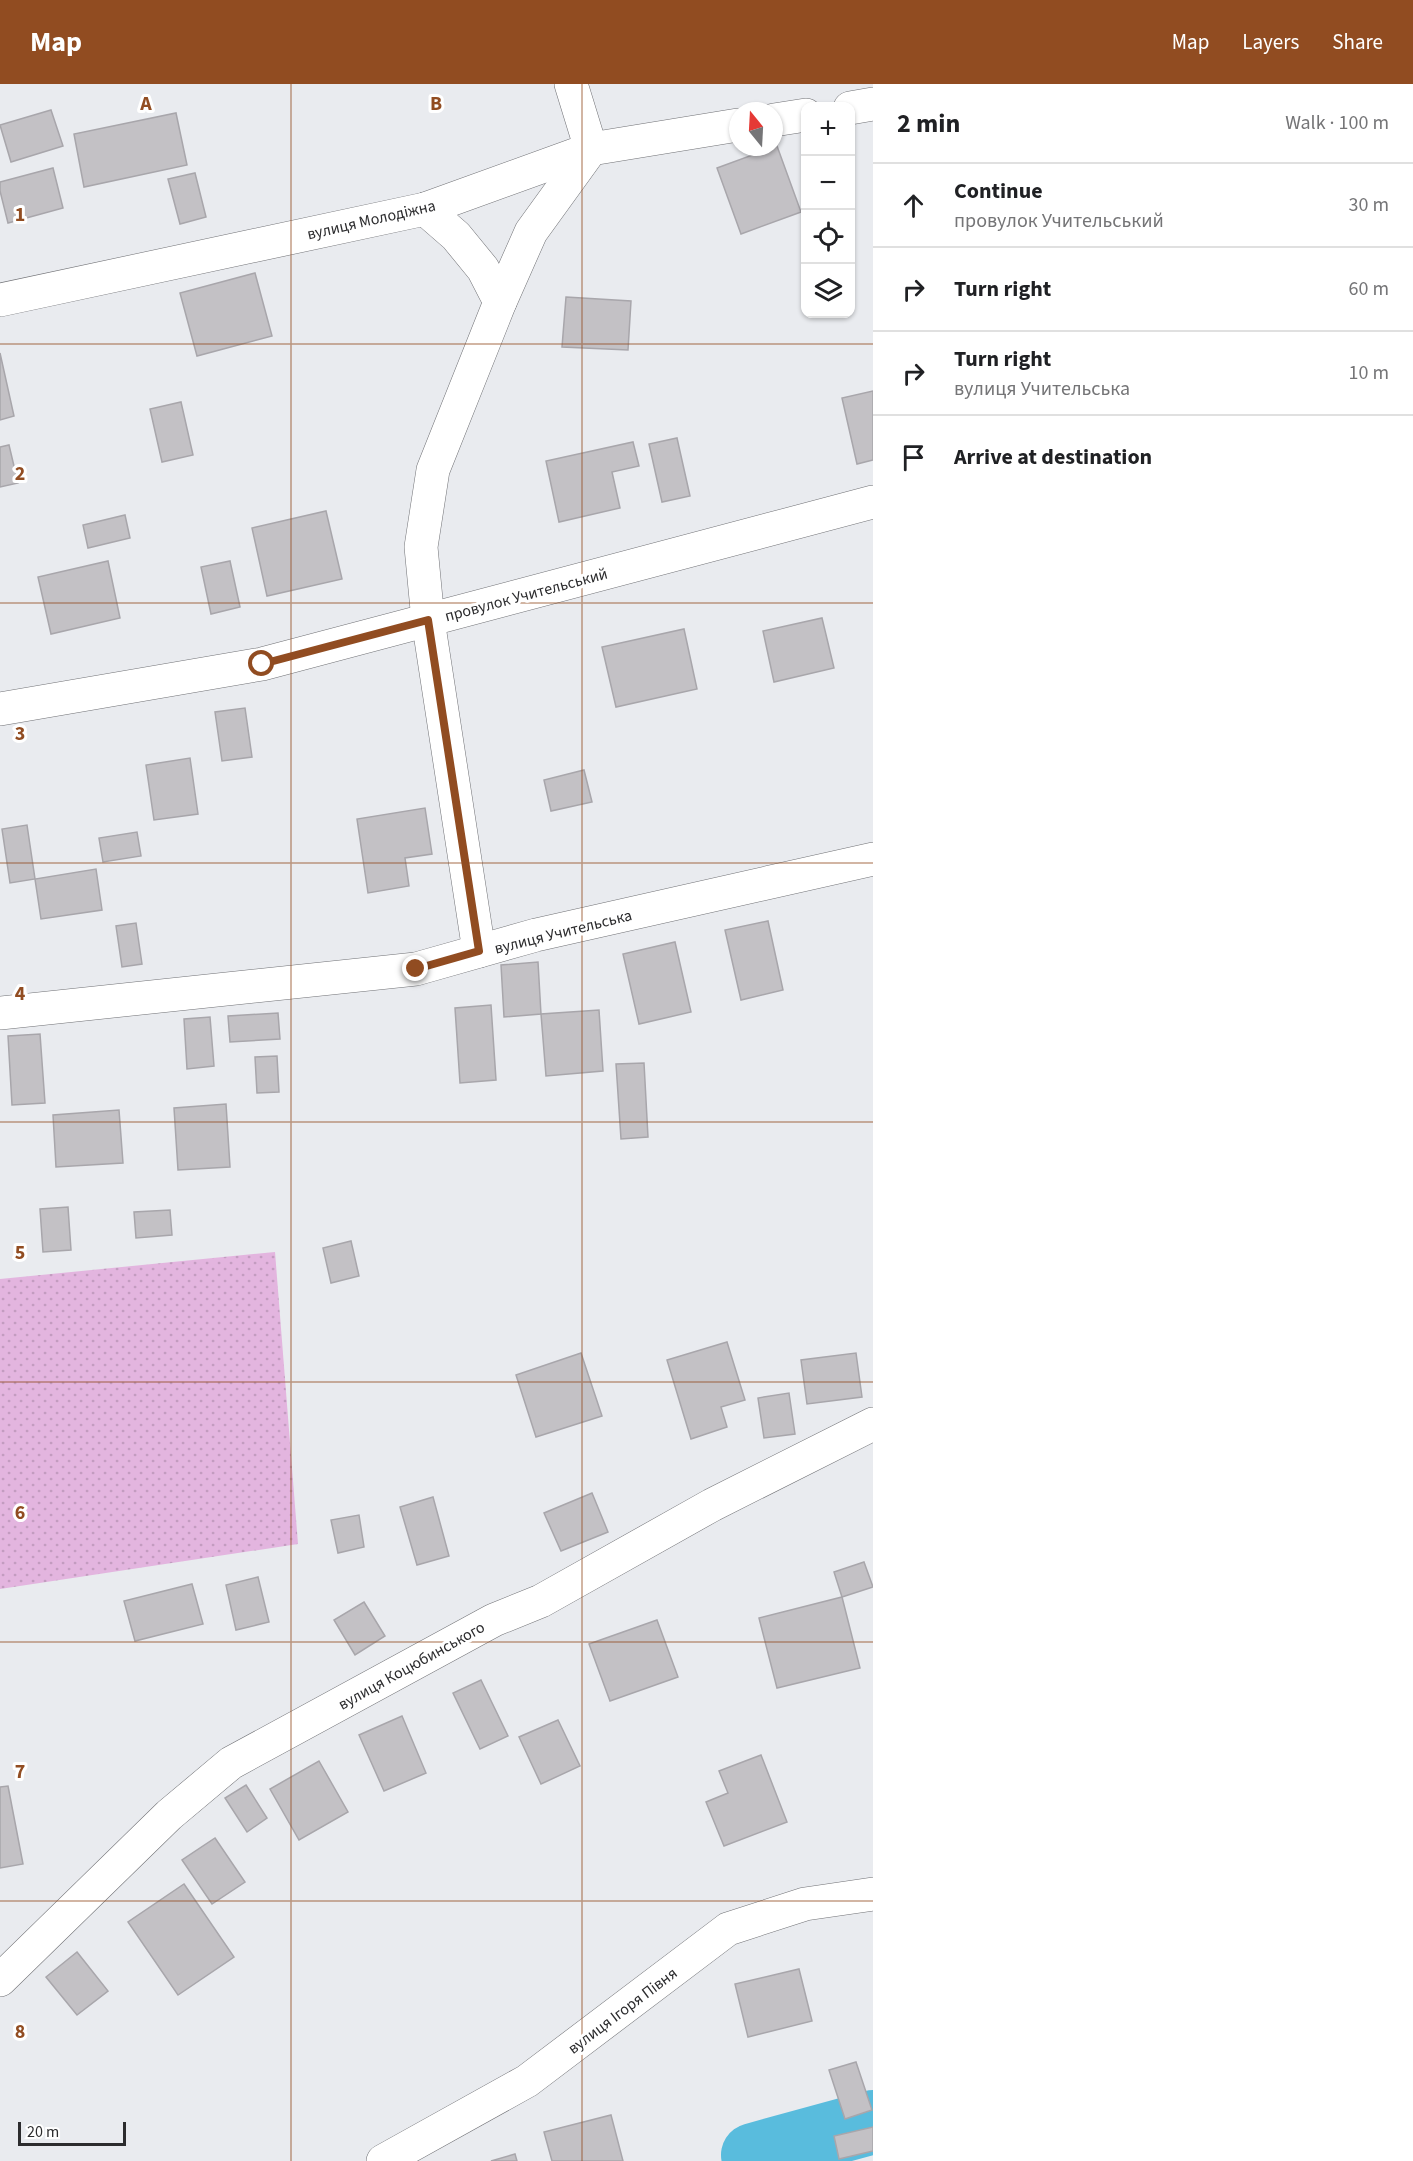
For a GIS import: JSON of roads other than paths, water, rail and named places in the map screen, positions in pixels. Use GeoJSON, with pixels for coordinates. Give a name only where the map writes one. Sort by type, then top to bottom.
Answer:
{"type":"FeatureCollection","features":[{"type":"Feature","properties":{"kind":"street"},"geometry":{"type":"LineString","coordinates":[[479,951],[428,620],[421,547],[433,470],[500,302],[531,232],[591,148],[571,84]]}},
{"type":"Feature","properties":{"kind":"street"},"geometry":{"type":"LineString","coordinates":[[855,107],[873,104]]}},
{"type":"Feature","properties":{"kind":"street"},"geometry":{"type":"LineString","coordinates":[[783,119],[801,116]]}},
{"type":"Feature","properties":{"kind":"street","name":"вулиця Молодіжна"},"geometry":{"type":"LineString","coordinates":[[0,300],[425,209],[591,148],[729,126]]}},
{"type":"Feature","properties":{"kind":"street"},"geometry":{"type":"LineString","coordinates":[[425,209],[456,236],[483,269],[500,302]]}},
{"type":"Feature","properties":{"kind":"street","name":"провулок Учительський"},"geometry":{"type":"LineString","coordinates":[[0,709],[262,664],[873,502]]}},
{"type":"Feature","properties":{"kind":"street","name":"вулиця Учительська"},"geometry":{"type":"LineString","coordinates":[[0,1013],[416,969],[536,935],[873,860]]}},
{"type":"Feature","properties":{"kind":"street","name":"вулиця Коцюбинського"},"geometry":{"type":"LineString","coordinates":[[0,1980],[169,1815],[231,1763],[494,1620],[541,1601],[712,1505],[873,1424]]}},
{"type":"Feature","properties":{"kind":"street","name":"вулиця Ігоря Півня"},"geometry":{"type":"LineString","coordinates":[[383,2161],[527,2081],[728,1929],[805,1904],[873,1894]]}},
{"type":"Feature","properties":{"kind":"waterway"},"geometry":{"type":"LineString","coordinates":[[754,2161],[753,2155],[873,2122]]}}]}
